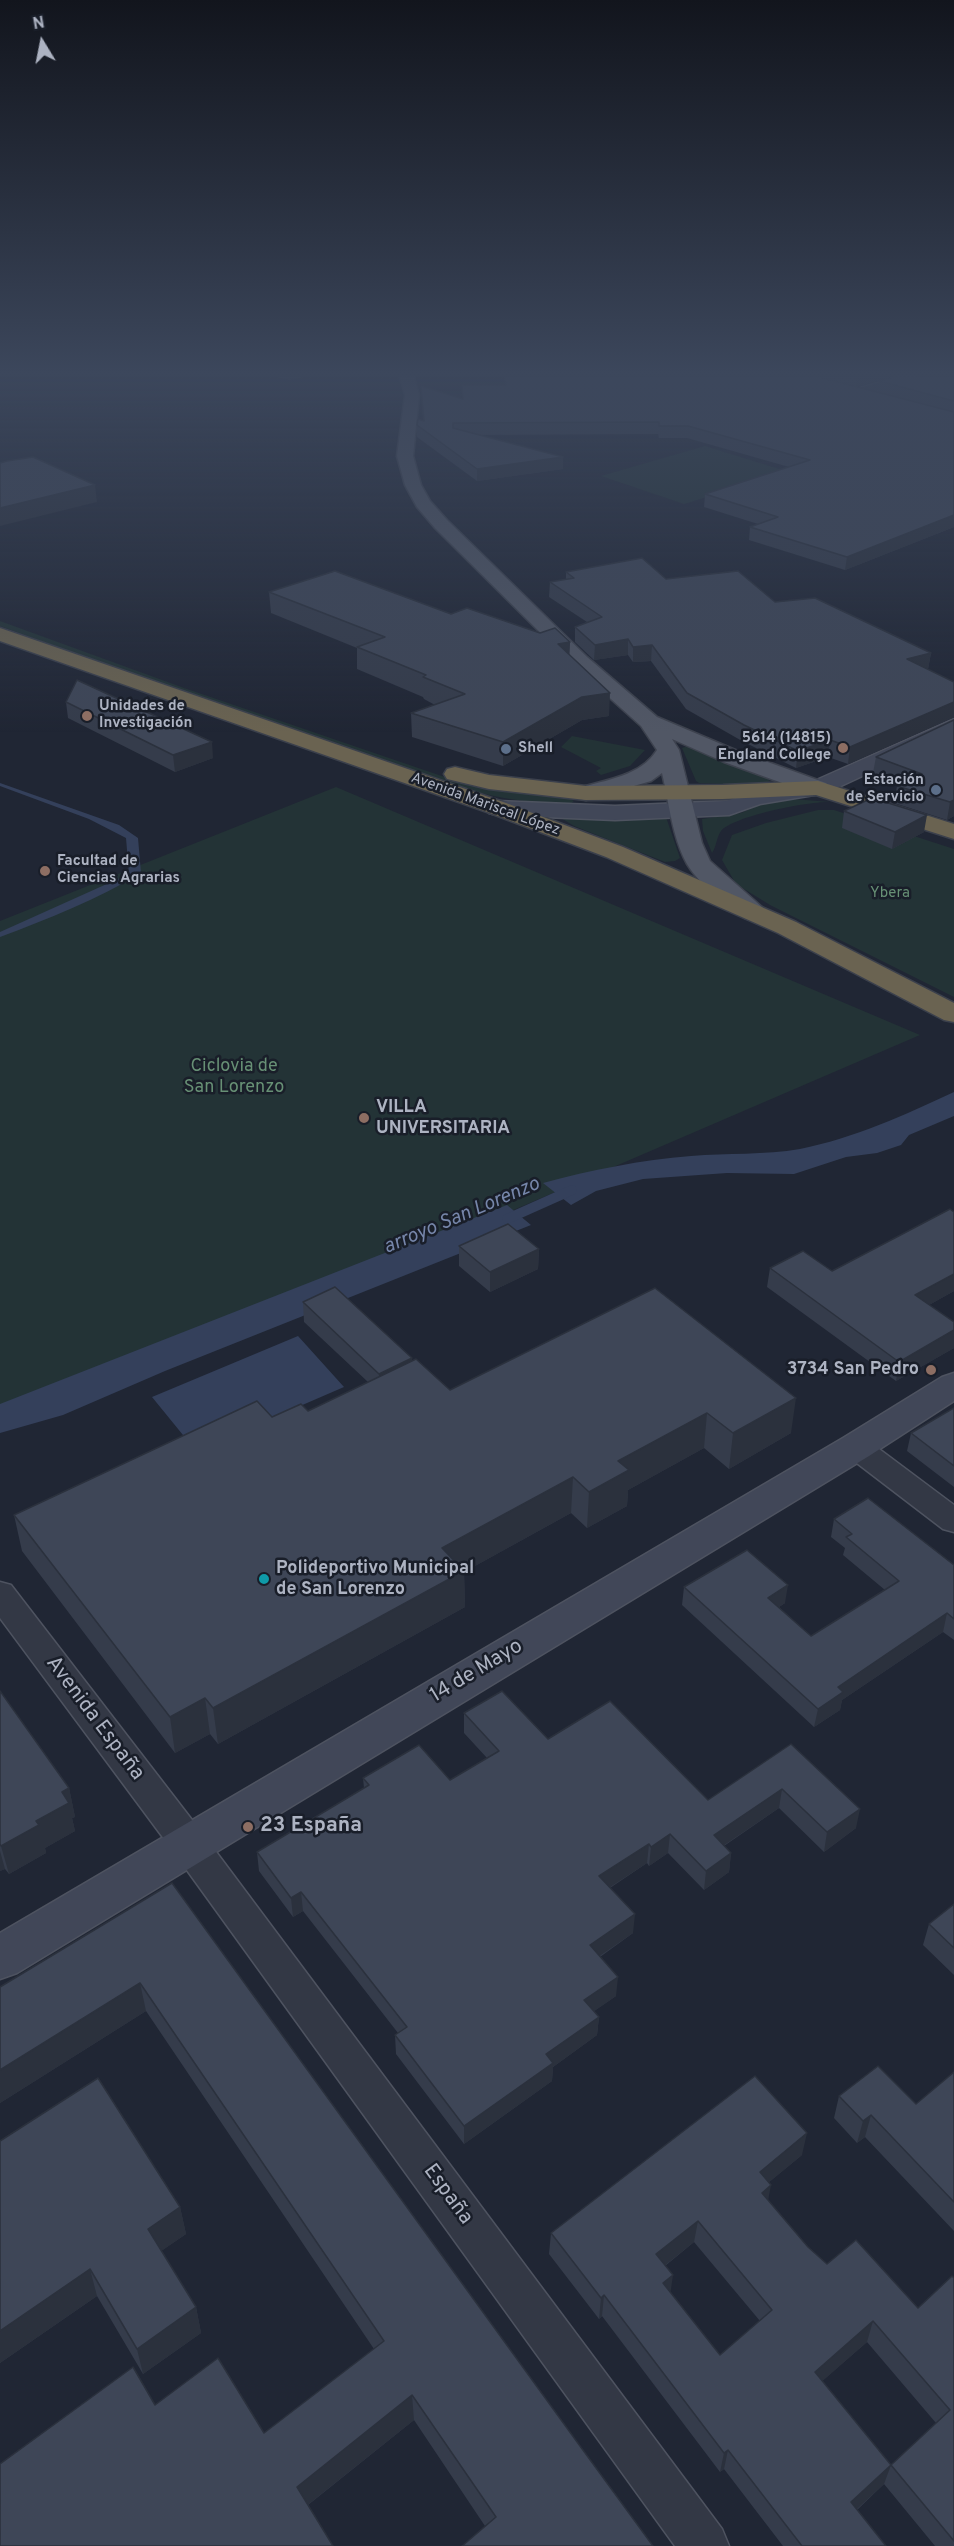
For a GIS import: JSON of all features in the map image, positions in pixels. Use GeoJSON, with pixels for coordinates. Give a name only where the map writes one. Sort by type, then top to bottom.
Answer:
{"type":"FeatureCollection","features":[{"type":"Feature","properties":{"kind":"highway","name":"Avenida Mariscal López"},"geometry":{"type":"LineString","coordinates":[[0,615],[448,772],[489,782],[681,802]]}},
{"type":"Feature","properties":{"kind":"highway","name":"Avenida Mariscal López"},"geometry":{"type":"LineString","coordinates":[[0,634],[497,808],[603,849],[754,913],[846,957],[954,1014]]}},
{"type":"Feature","properties":{"kind":"highway"},"geometry":{"type":"LineString","coordinates":[[818,788],[954,832]]}},
{"type":"Feature","properties":{"kind":"main road"},"geometry":{"type":"LineString","coordinates":[[419,496],[441,524],[580,661],[649,722],[668,750],[690,843],[699,863],[707,873],[754,913]]}},
{"type":"Feature","properties":{"kind":"main road"},"geometry":{"type":"LineString","coordinates":[[649,722],[732,757],[818,788]]}},
{"type":"Feature","properties":{"kind":"main road"},"geometry":{"type":"LineString","coordinates":[[586,793],[643,776],[659,765],[668,750]]}},
{"type":"Feature","properties":{"kind":"street"},"geometry":{"type":"LineString","coordinates":[[497,808],[615,813],[681,802],[729,808],[755,798],[818,788],[954,725]]}},
{"type":"Feature","properties":{"kind":"street","name":"14 de Mayo"},"geometry":{"type":"LineString","coordinates":[[0,1958],[856,1447],[954,1385]]}},
{"type":"Feature","properties":{"kind":"street"},"geometry":{"type":"LineString","coordinates":[[856,1447],[954,1521]]}},
{"type":"Feature","properties":{"kind":"street","name":"Avenida España"},"geometry":{"type":"LineString","coordinates":[[0,1594],[189,1844]]}},
{"type":"Feature","properties":{"kind":"street","name":"España"},"geometry":{"type":"LineString","coordinates":[[189,1844],[705,2546]]}},
{"type":"Feature","properties":{"kind":"green space"},"geometry":{"type":"Polygon","coordinates":[[[660,496],[711,496],[684,504],[660,496]]]}},
{"type":"Feature","properties":{"kind":"green space"},"geometry":{"type":"Polygon","coordinates":[[[0,621],[184,688],[471,786],[566,797],[574,801],[569,805],[530,802],[466,789],[178,691],[0,626],[0,621]]]}},
{"type":"Feature","properties":{"kind":"green space"},"geometry":{"type":"Polygon","coordinates":[[[572,736],[645,750],[630,766],[601,775],[596,771],[601,768],[561,747],[572,736]]]}},
{"type":"Feature","properties":{"kind":"green space"},"geometry":{"type":"Polygon","coordinates":[[[688,746],[770,781],[759,785],[699,783],[696,781],[682,748],[688,746]]]}},
{"type":"Feature","properties":{"kind":"green space","name":"Ciclovia de San Lorenzo"},"geometry":{"type":"Polygon","coordinates":[[[336,787],[920,1035],[0,1431],[0,921],[336,787]]]}},
{"type":"Feature","properties":{"kind":"green space"},"geometry":{"type":"Polygon","coordinates":[[[781,798],[830,802],[790,807],[755,815],[728,825],[718,836],[712,853],[703,831],[702,819],[741,813],[765,802],[781,798]]]}},
{"type":"Feature","properties":{"kind":"green space","name":"Ybera"},"geometry":{"type":"Polygon","coordinates":[[[818,810],[834,810],[954,849],[954,997],[770,905],[736,884],[722,860],[732,835],[766,823],[818,810]]]}},
{"type":"Feature","properties":{"kind":"green space"},"geometry":{"type":"Polygon","coordinates":[[[666,817],[680,858],[665,862],[574,826],[561,818],[666,817]]]}},
{"type":"Feature","properties":{"kind":"water"},"geometry":{"type":"Polygon","coordinates":[[[0,783],[119,825],[138,838],[141,873],[72,908],[0,937],[0,932],[129,874],[126,838],[89,819],[0,786],[0,783]]]}},
{"type":"Feature","properties":{"kind":"water"},"geometry":{"type":"Polygon","coordinates":[[[954,1092],[954,1116],[909,1135],[901,1145],[877,1153],[846,1157],[794,1174],[727,1173],[643,1179],[596,1191],[571,1205],[543,1183],[654,1160],[800,1149],[860,1132],[954,1092]]]}},
{"type":"Feature","properties":{"kind":"water"},"geometry":{"type":"Polygon","coordinates":[[[507,1205],[531,1225],[165,1371],[63,1415],[0,1433],[0,1404],[507,1205]]]}},
{"type":"Feature","properties":{"kind":"water"},"geometry":{"type":"Polygon","coordinates":[[[298,1336],[344,1387],[196,1451],[152,1397],[298,1336]]]}},
{"type":"Feature","properties":{"kind":"building"},"geometry":{"type":"Polygon","coordinates":[[[0,496],[50,496],[0,508],[0,496]]]}},
{"type":"Feature","properties":{"kind":"building"},"geometry":{"type":"Polygon","coordinates":[[[711,496],[954,496],[954,515],[847,557],[750,527],[778,517],[711,496]]]}},
{"type":"Feature","properties":{"kind":"building"},"geometry":{"type":"Polygon","coordinates":[[[642,558],[666,579],[738,571],[775,602],[815,598],[931,653],[907,659],[954,682],[954,702],[850,747],[830,740],[798,751],[744,725],[687,693],[652,645],[633,647],[628,639],[595,645],[575,627],[602,617],[550,582],[574,578],[566,572],[642,558]]]}},
{"type":"Feature","properties":{"kind":"building"},"geometry":{"type":"Polygon","coordinates":[[[335,571],[451,614],[467,608],[540,633],[555,628],[570,642],[558,644],[610,693],[582,697],[503,742],[411,713],[465,694],[423,677],[426,675],[357,647],[385,637],[269,592],[335,571]]]}},
{"type":"Feature","properties":{"kind":"building"},"geometry":{"type":"Polygon","coordinates":[[[77,680],[212,742],[173,755],[66,702],[77,680]]]}},
{"type":"Feature","properties":{"kind":"building"},"geometry":{"type":"Polygon","coordinates":[[[954,720],[954,800],[950,802],[897,786],[922,774],[876,757],[954,720]]]}},
{"type":"Feature","properties":{"kind":"building"},"geometry":{"type":"Polygon","coordinates":[[[872,798],[927,815],[895,832],[844,811],[872,798]]]}},
{"type":"Feature","properties":{"kind":"building"},"geometry":{"type":"Polygon","coordinates":[[[950,1209],[954,1212],[954,1274],[915,1295],[954,1322],[954,1330],[899,1362],[770,1268],[803,1251],[832,1271],[950,1209]]]}},
{"type":"Feature","properties":{"kind":"building"},"geometry":{"type":"Polygon","coordinates":[[[508,1224],[539,1249],[490,1272],[459,1246],[508,1224]]]}},
{"type":"Feature","properties":{"kind":"building"},"geometry":{"type":"Polygon","coordinates":[[[335,1287],[412,1358],[379,1374],[303,1302],[335,1287]]]}},
{"type":"Feature","properties":{"kind":"building"},"geometry":{"type":"Polygon","coordinates":[[[655,1288],[796,1398],[733,1433],[707,1413],[618,1461],[629,1470],[589,1492],[573,1477],[442,1548],[464,1571],[213,1708],[205,1698],[170,1717],[14,1515],[257,1401],[272,1417],[301,1404],[308,1411],[416,1359],[450,1390],[655,1288]]]}},
{"type":"Feature","properties":{"kind":"building"},"geometry":{"type":"Polygon","coordinates":[[[954,1408],[954,1466],[911,1433],[954,1408]]]}},
{"type":"Feature","properties":{"kind":"building"},"geometry":{"type":"Polygon","coordinates":[[[868,1498],[954,1565],[954,1619],[947,1613],[838,1687],[843,1692],[818,1709],[684,1587],[747,1550],[788,1585],[768,1598],[811,1636],[899,1581],[846,1537],[852,1534],[834,1519],[868,1498]]]}},
{"type":"Feature","properties":{"kind":"building"},"geometry":{"type":"Polygon","coordinates":[[[0,1691],[69,1788],[62,1792],[69,1803],[36,1821],[39,1825],[1,1846],[0,1844],[0,1691]]]}},
{"type":"Feature","properties":{"kind":"building"},"geometry":{"type":"Polygon","coordinates":[[[502,1691],[548,1739],[610,1701],[708,1800],[791,1744],[860,1809],[827,1832],[782,1789],[714,1835],[731,1853],[706,1871],[670,1834],[651,1847],[649,1844],[599,1876],[635,1914],[590,1945],[618,1977],[584,2000],[599,2017],[546,2054],[553,2063],[464,2126],[395,2035],[407,2027],[301,1892],[291,1898],[257,1852],[369,1785],[363,1778],[419,1745],[450,1780],[499,1751],[464,1713],[502,1691]]]}},
{"type":"Feature","properties":{"kind":"building"},"geometry":{"type":"Polygon","coordinates":[[[172,1883],[653,2546],[462,2546],[496,2517],[412,2395],[297,2487],[333,2546],[0,2546],[0,2464],[133,2367],[155,2405],[218,2358],[264,2433],[384,2341],[140,1983],[0,2070],[0,1987],[172,1883]]]}},
{"type":"Feature","properties":{"kind":"building"},"geometry":{"type":"Polygon","coordinates":[[[954,1904],[954,1948],[929,1924],[954,1904]]]}},
{"type":"Feature","properties":{"kind":"building"},"geometry":{"type":"Polygon","coordinates":[[[878,2066],[916,2104],[954,2072],[954,2202],[871,2115],[863,2121],[839,2096],[878,2066]]]}},
{"type":"Feature","properties":{"kind":"building"},"geometry":{"type":"Polygon","coordinates":[[[755,2076],[807,2133],[760,2172],[771,2185],[762,2193],[808,2247],[827,2264],[856,2240],[918,2308],[952,2276],[954,2278],[954,2541],[891,2465],[851,2502],[886,2546],[802,2546],[728,2450],[724,2453],[604,2295],[601,2298],[551,2233],[755,2076]],[[698,2221],[656,2254],[673,2275],[663,2283],[720,2355],[772,2310],[698,2221]],[[873,2321],[815,2372],[891,2465],[950,2410],[873,2321]]]}},
{"type":"Feature","properties":{"kind":"building"},"geometry":{"type":"Polygon","coordinates":[[[98,2078],[180,2207],[148,2229],[196,2307],[137,2349],[90,2269],[0,2331],[0,2141],[98,2078]]]}},
{"type":"Feature","properties":{"kind":"waterway","name":"arroyo San Lorenzo"},"geometry":{"type":"LineString","coordinates":[[507,1219],[572,1190]]}},
{"type":"Feature","properties":{"kind":"place","name":"Unidades de Investigación"},"geometry":{"type":"Point","coordinates":[87,716]}},
{"type":"Feature","properties":{"kind":"place","name":"5614 (14815) England College"},"geometry":{"type":"Point","coordinates":[843,748]}},
{"type":"Feature","properties":{"kind":"place","name":"Shell"},"geometry":{"type":"Point","coordinates":[506,749]}},
{"type":"Feature","properties":{"kind":"place","name":"Estación de Servicio"},"geometry":{"type":"Point","coordinates":[936,790]}},
{"type":"Feature","properties":{"kind":"place","name":"Facultad de Ciencias Agrarias"},"geometry":{"type":"Point","coordinates":[45,871]}},
{"type":"Feature","properties":{"kind":"place","name":"VILLA UNIVERSITARIA"},"geometry":{"type":"Point","coordinates":[364,1118]}},
{"type":"Feature","properties":{"kind":"place","name":"3734 San Pedro"},"geometry":{"type":"Point","coordinates":[931,1370]}},
{"type":"Feature","properties":{"kind":"place","name":"Polideportivo Municipal de San Lorenzo"},"geometry":{"type":"Point","coordinates":[264,1579]}},
{"type":"Feature","properties":{"kind":"place","name":"23 España"},"geometry":{"type":"Point","coordinates":[248,1827]}}]}
